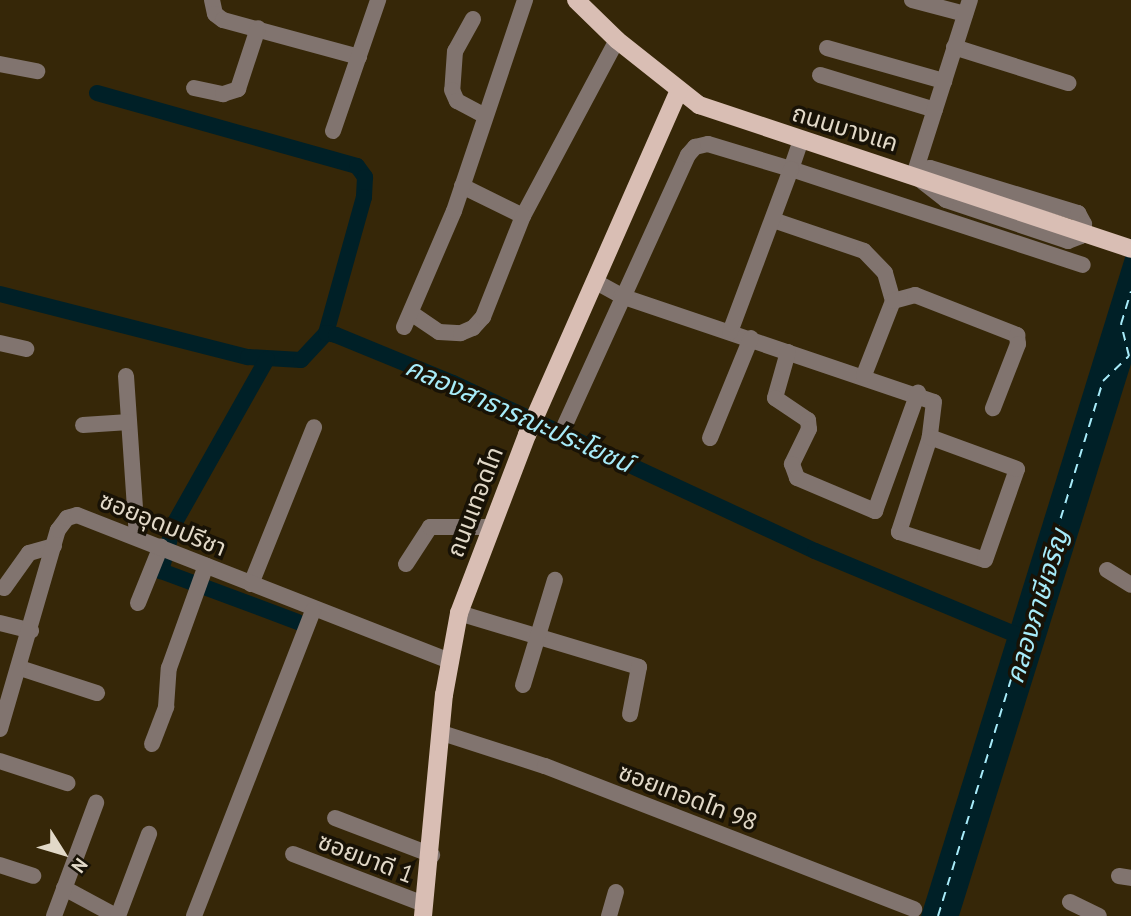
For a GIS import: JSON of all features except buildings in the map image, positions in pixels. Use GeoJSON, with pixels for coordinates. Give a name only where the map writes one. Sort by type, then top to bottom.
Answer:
{"type":"FeatureCollection","features":[{"type":"Feature","properties":{"kind":"main road","name":"ถนนบางแค"},"geometry":{"type":"LineString","coordinates":[[576,0],[617,40],[699,104],[801,140],[959,189],[1131,249]]}},
{"type":"Feature","properties":{"kind":"main road","name":"ถนนเทอดไท"},"geometry":{"type":"LineString","coordinates":[[424,910],[432,855],[450,660],[459,613],[489,527],[527,435],[598,283],[679,91]]}},
{"type":"Feature","properties":{"kind":"street"},"geometry":{"type":"LineString","coordinates":[[212,0],[215,14],[223,20],[359,57]]}},
{"type":"Feature","properties":{"kind":"street"},"geometry":{"type":"LineString","coordinates":[[334,131],[378,0]]}},
{"type":"Feature","properties":{"kind":"street"},"geometry":{"type":"LineString","coordinates":[[525,0],[462,186],[408,320],[439,332],[461,333],[473,328],[483,317],[523,216],[617,40]]}},
{"type":"Feature","properties":{"kind":"street"},"geometry":{"type":"LineString","coordinates":[[912,0],[968,7],[914,175]]}},
{"type":"Feature","properties":{"kind":"street"},"geometry":{"type":"LineString","coordinates":[[473,19],[455,51],[452,90],[457,101],[485,116]]}},
{"type":"Feature","properties":{"kind":"street"},"geometry":{"type":"LineString","coordinates":[[194,88],[223,94],[237,89],[257,28]]}},
{"type":"Feature","properties":{"kind":"street"},"geometry":{"type":"LineString","coordinates":[[954,47],[1068,83]]}},
{"type":"Feature","properties":{"kind":"street"},"geometry":{"type":"LineString","coordinates":[[827,48],[944,80]]}},
{"type":"Feature","properties":{"kind":"street"},"geometry":{"type":"LineString","coordinates":[[0,64],[37,71]]}},
{"type":"Feature","properties":{"kind":"street"},"geometry":{"type":"LineString","coordinates":[[820,75],[935,110]]}},
{"type":"Feature","properties":{"kind":"street"},"geometry":{"type":"LineString","coordinates":[[730,332],[801,140]]}},
{"type":"Feature","properties":{"kind":"street"},"geometry":{"type":"LineString","coordinates":[[564,427],[621,296],[695,147],[708,144],[791,169],[1083,265]]}},
{"type":"Feature","properties":{"kind":"street"},"geometry":{"type":"LineString","coordinates":[[941,168],[1078,213],[1084,224],[1076,241],[1068,241],[946,200],[914,175],[941,168]]}},
{"type":"Feature","properties":{"kind":"street"},"geometry":{"type":"LineString","coordinates":[[462,186],[523,216]]}},
{"type":"Feature","properties":{"kind":"street"},"geometry":{"type":"LineString","coordinates":[[772,220],[864,251],[885,273],[893,301],[864,375]]}},
{"type":"Feature","properties":{"kind":"street"},"geometry":{"type":"LineString","coordinates":[[598,283],[621,296],[918,393],[935,404],[930,437],[899,532],[985,560],[1017,469],[930,437]]}},
{"type":"Feature","properties":{"kind":"street"},"geometry":{"type":"LineString","coordinates":[[893,301],[915,295],[1010,329],[1017,335],[1018,344],[993,408]]}},
{"type":"Feature","properties":{"kind":"street"},"geometry":{"type":"LineString","coordinates":[[710,438],[751,338]]}},
{"type":"Feature","properties":{"kind":"street"},"geometry":{"type":"LineString","coordinates":[[0,343],[26,349]]}},
{"type":"Feature","properties":{"kind":"street"},"geometry":{"type":"LineString","coordinates":[[789,352],[775,398],[808,420],[809,429],[792,464],[797,478],[875,511],[918,393]]}},
{"type":"Feature","properties":{"kind":"street"},"geometry":{"type":"LineString","coordinates":[[126,376],[137,537]]}},
{"type":"Feature","properties":{"kind":"street"},"geometry":{"type":"LineString","coordinates":[[83,425],[129,422]]}},
{"type":"Feature","properties":{"kind":"street"},"geometry":{"type":"LineString","coordinates":[[251,584],[314,427]]}},
{"type":"Feature","properties":{"kind":"street","name":"ซอยอุดมปรีชา"},"geometry":{"type":"LineString","coordinates":[[0,729],[54,546],[67,518],[77,515],[161,546],[313,610],[450,660]]}},
{"type":"Feature","properties":{"kind":"street"},"geometry":{"type":"LineString","coordinates":[[407,564],[430,527],[489,527]]}},
{"type":"Feature","properties":{"kind":"street"},"geometry":{"type":"LineString","coordinates":[[4,588],[29,553],[54,546]]}},
{"type":"Feature","properties":{"kind":"street"},"geometry":{"type":"LineString","coordinates":[[138,603],[161,546]]}},
{"type":"Feature","properties":{"kind":"street"},"geometry":{"type":"LineString","coordinates":[[152,744],[166,707],[169,668],[206,565]]}},
{"type":"Feature","properties":{"kind":"street"},"geometry":{"type":"LineString","coordinates":[[1107,570],[1131,585]]}},
{"type":"Feature","properties":{"kind":"street"},"geometry":{"type":"LineString","coordinates":[[523,685],[555,580]]}},
{"type":"Feature","properties":{"kind":"street"},"geometry":{"type":"LineString","coordinates":[[194,916],[313,610]]}},
{"type":"Feature","properties":{"kind":"street"},"geometry":{"type":"LineString","coordinates":[[459,613],[639,667],[630,714]]}},
{"type":"Feature","properties":{"kind":"street"},"geometry":{"type":"LineString","coordinates":[[0,623],[31,631]]}},
{"type":"Feature","properties":{"kind":"street"},"geometry":{"type":"LineString","coordinates":[[20,668],[97,693]]}},
{"type":"Feature","properties":{"kind":"street","name":"ซอยเทอดไท 98"},"geometry":{"type":"LineString","coordinates":[[442,733],[545,766],[914,909]]}},
{"type":"Feature","properties":{"kind":"street"},"geometry":{"type":"LineString","coordinates":[[0,761],[67,783]]}},
{"type":"Feature","properties":{"kind":"street"},"geometry":{"type":"LineString","coordinates":[[54,916],[96,803]]}},
{"type":"Feature","properties":{"kind":"street"},"geometry":{"type":"LineString","coordinates":[[335,818],[432,855]]}},
{"type":"Feature","properties":{"kind":"street"},"geometry":{"type":"LineString","coordinates":[[64,888],[117,916],[149,834]]}},
{"type":"Feature","properties":{"kind":"street","name":"ซอยมาดี 1"},"geometry":{"type":"LineString","coordinates":[[293,854],[424,910]]}},
{"type":"Feature","properties":{"kind":"street"},"geometry":{"type":"LineString","coordinates":[[0,865],[33,876]]}},
{"type":"Feature","properties":{"kind":"street"},"geometry":{"type":"LineString","coordinates":[[608,916],[615,892]]}},
{"type":"Feature","properties":{"kind":"street"},"geometry":{"type":"LineString","coordinates":[[1070,902],[1099,916]]}},
{"type":"Feature","properties":{"kind":"water","name":"คลองภาษีเจริญ"},"geometry":{"type":"Polygon","coordinates":[[[1131,238],[1131,364],[959,916],[921,916],[1131,238]]]}},
{"type":"Feature","properties":{"kind":"waterway"},"geometry":{"type":"LineString","coordinates":[[97,93],[357,166],[365,177],[364,197],[326,333]]}},
{"type":"Feature","properties":{"kind":"waterway","name":"คลองสาธารณะประโยชน์"},"geometry":{"type":"LineString","coordinates":[[0,294],[248,357],[301,360],[326,333],[336,335],[453,383],[815,551],[1026,639]]}},
{"type":"Feature","properties":{"kind":"waterway"},"geometry":{"type":"LineString","coordinates":[[267,359],[174,524],[161,571],[298,622]]}},
{"type":"Feature","properties":{"kind":"ferry route"},"geometry":{"type":"LineString","coordinates":[[938,916],[1103,381],[1129,356],[1121,324],[1131,291]]}}]}
